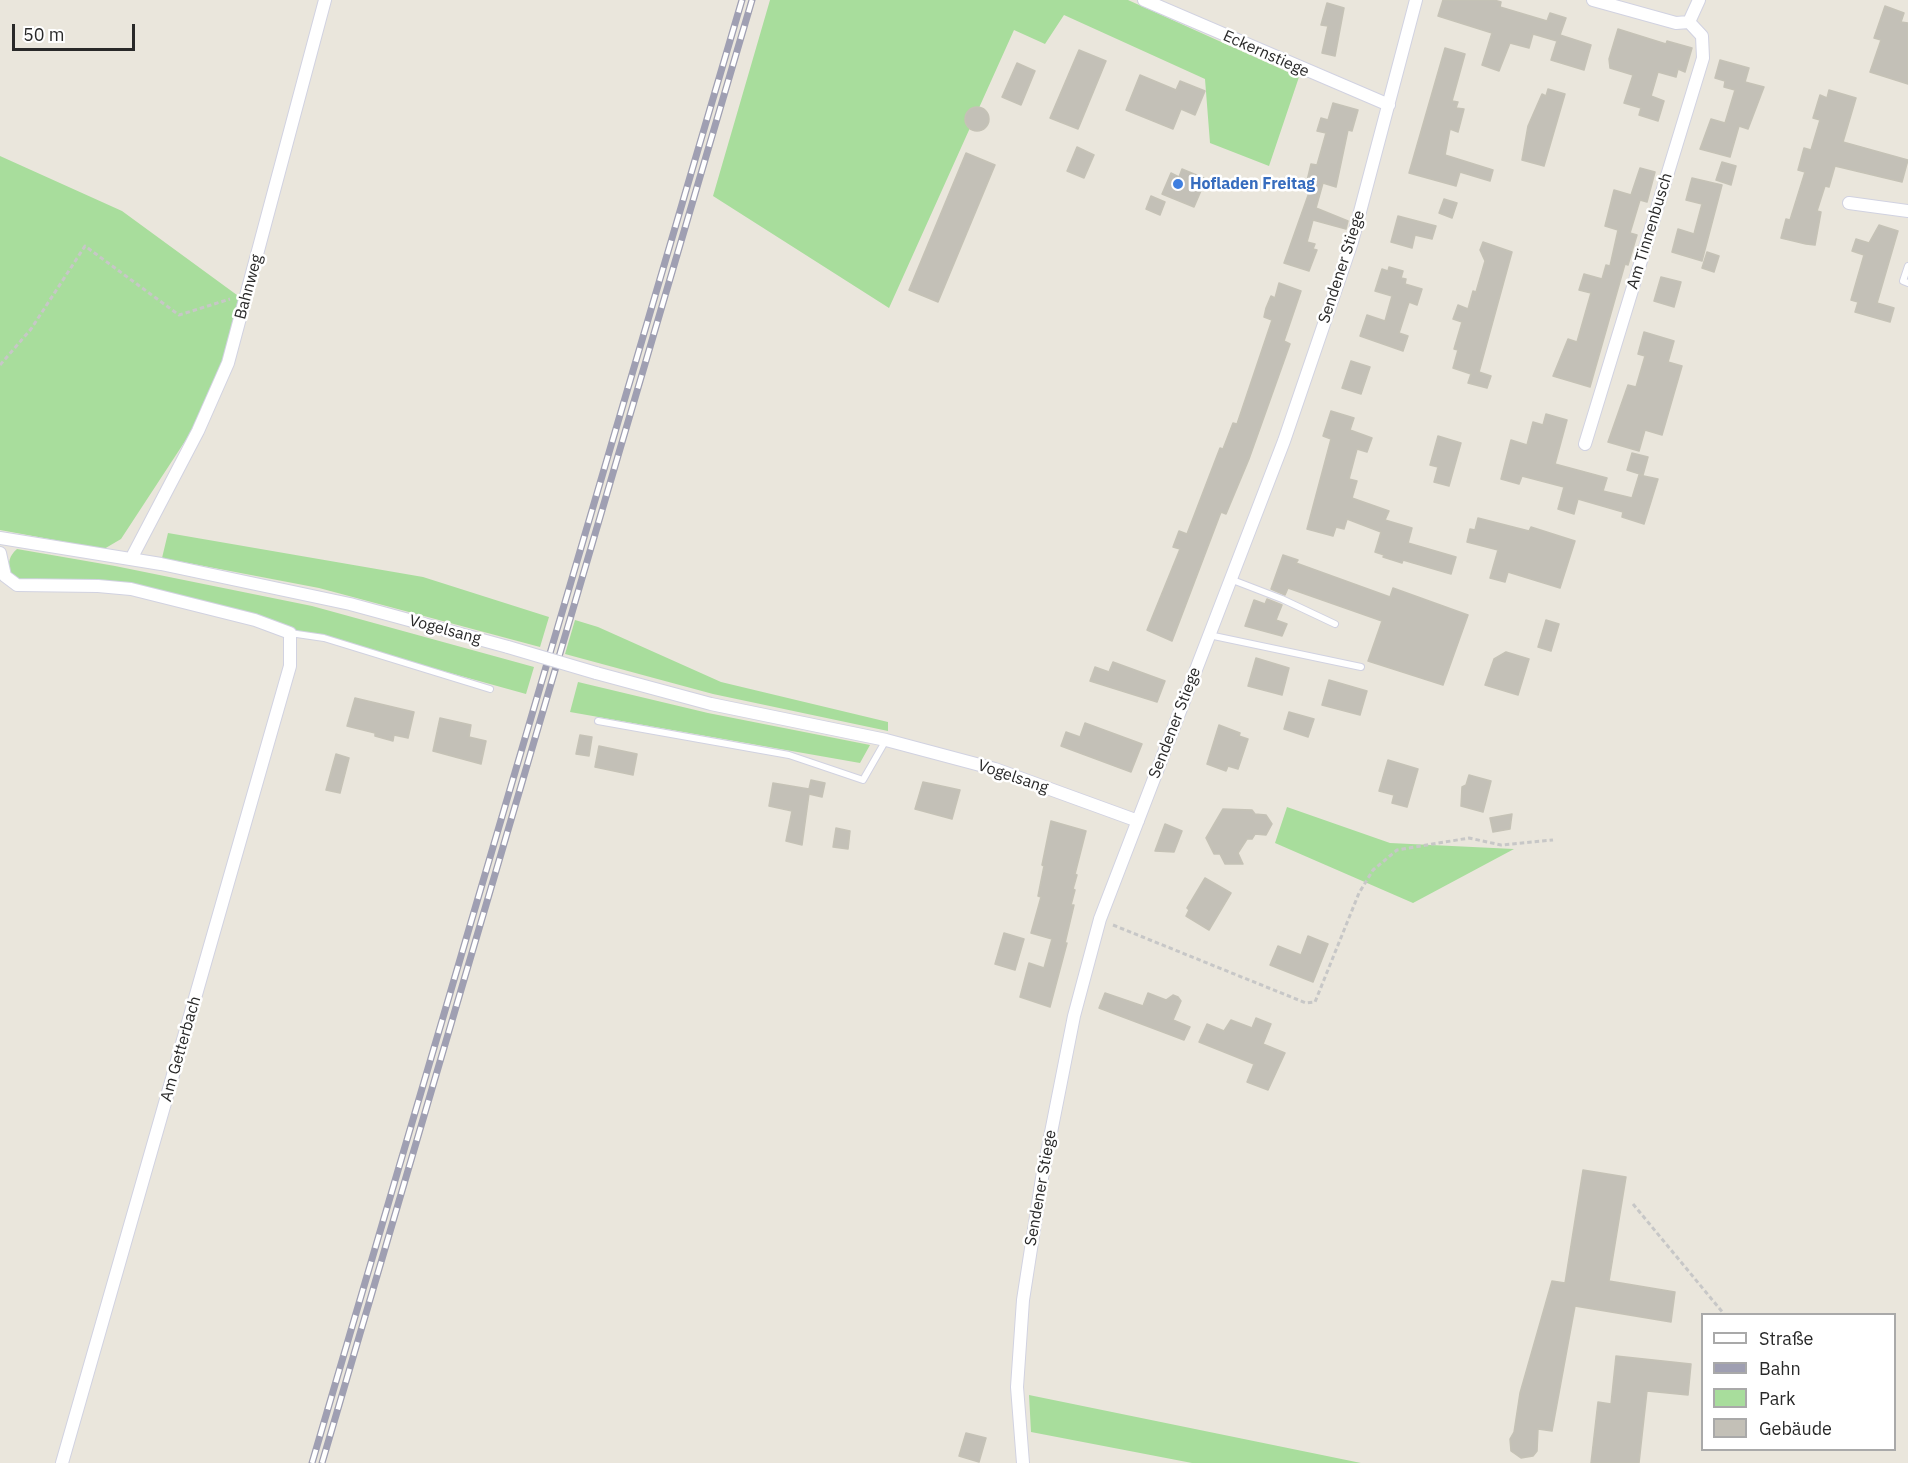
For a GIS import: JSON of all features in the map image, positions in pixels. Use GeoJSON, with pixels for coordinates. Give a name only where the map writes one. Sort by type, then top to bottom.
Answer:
{"type":"FeatureCollection","features":[{"type":"Feature","properties":{"kind":"street","name":"Bahnweg"},"geometry":{"type":"LineString","coordinates":[[131,559],[198,431],[228,363],[325,0]]}},
{"type":"Feature","properties":{"kind":"street","name":"Eckernstiege"},"geometry":{"type":"LineString","coordinates":[[1144,0],[1389,105]]}},
{"type":"Feature","properties":{"kind":"street","name":"Sendener Stiege"},"geometry":{"type":"LineString","coordinates":[[1023,1463],[1017,1387],[1018,1346],[1031,1243],[1073,1022],[1100,919],[1284,441],[1352,242],[1416,0]]}},
{"type":"Feature","properties":{"kind":"street"},"geometry":{"type":"LineString","coordinates":[[1593,0],[1676,23],[1689,22],[1699,0]]}},
{"type":"Feature","properties":{"kind":"street","name":"Am Tinnenbusch"},"geometry":{"type":"LineString","coordinates":[[1585,444],[1703,58],[1705,42],[1689,22]]}},
{"type":"Feature","properties":{"kind":"street"},"geometry":{"type":"LineString","coordinates":[[1849,203],[1908,211]]}},
{"type":"Feature","properties":{"kind":"street","name":"Vogelsang"},"geometry":{"type":"LineString","coordinates":[[0,538],[131,559],[350,604],[711,704],[886,740],[995,769],[1138,821]]}},
{"type":"Feature","properties":{"kind":"street"},"geometry":{"type":"LineString","coordinates":[[0,553],[5,576],[17,585],[98,586],[131,589],[255,620],[290,633]]}},
{"type":"Feature","properties":{"kind":"street","name":"Am Getterbach"},"geometry":{"type":"LineString","coordinates":[[62,1463],[290,666],[290,633]]}},
{"type":"Feature","properties":{"kind":"lane"},"geometry":{"type":"LineString","coordinates":[[1908,266],[1903,281],[1908,283]]}},
{"type":"Feature","properties":{"kind":"lane"},"geometry":{"type":"LineString","coordinates":[[1230,579],[1282,598],[1335,624]]}},
{"type":"Feature","properties":{"kind":"lane"},"geometry":{"type":"LineString","coordinates":[[290,633],[324,638],[490,689]]}},
{"type":"Feature","properties":{"kind":"lane"},"geometry":{"type":"LineString","coordinates":[[1209,635],[1361,667]]}},
{"type":"Feature","properties":{"kind":"lane"},"geometry":{"type":"LineString","coordinates":[[598,721],[789,756],[863,780],[886,740]]}},
{"type":"Feature","properties":{"kind":"path"},"geometry":{"type":"LineString","coordinates":[[0,365],[31,329],[86,246],[180,315],[248,293]]}},
{"type":"Feature","properties":{"kind":"path"},"geometry":{"type":"LineString","coordinates":[[1100,919],[1306,1003],[1315,1002],[1368,878],[1373,870],[1397,850],[1469,838],[1501,846],[1553,840]]}},
{"type":"Feature","properties":{"kind":"path"},"geometry":{"type":"LineString","coordinates":[[1633,1204],[1723,1313]]}},
{"type":"Feature","properties":{"kind":"green space"},"geometry":{"type":"Polygon","coordinates":[[[770,0],[1128,0],[1299,77],[1269,166],[1210,143],[1205,79],[1064,15],[1045,44],[1014,30],[889,308],[713,196],[770,0]]]}},
{"type":"Feature","properties":{"kind":"green space"},"geometry":{"type":"Polygon","coordinates":[[[0,156],[122,211],[241,298],[222,362],[193,429],[121,539],[104,549],[0,530],[0,156]]]}},
{"type":"Feature","properties":{"kind":"green space"},"geometry":{"type":"Polygon","coordinates":[[[168,533],[423,577],[549,617],[540,647],[319,588],[162,558],[168,533]]]}},
{"type":"Feature","properties":{"kind":"green space"},"geometry":{"type":"Polygon","coordinates":[[[17,549],[115,566],[312,606],[534,667],[526,694],[133,585],[99,580],[20,580],[10,572],[9,568],[12,554],[17,549]]]}},
{"type":"Feature","properties":{"kind":"green space"},"geometry":{"type":"Polygon","coordinates":[[[575,620],[598,627],[721,682],[888,722],[888,731],[713,694],[565,654],[575,620]]]}},
{"type":"Feature","properties":{"kind":"green space"},"geometry":{"type":"Polygon","coordinates":[[[578,682],[708,713],[870,745],[860,763],[570,712],[578,682]]]}},
{"type":"Feature","properties":{"kind":"green space"},"geometry":{"type":"Polygon","coordinates":[[[1287,807],[1390,843],[1514,849],[1413,903],[1275,843],[1287,807]]]}},
{"type":"Feature","properties":{"kind":"green space"},"geometry":{"type":"Polygon","coordinates":[[[1029,1395],[1361,1463],[1192,1463],[1031,1432],[1029,1395]]]}},
{"type":"Feature","properties":{"kind":"building"},"geometry":{"type":"Polygon","coordinates":[[[1443,0],[1494,0],[1501,2],[1500,7],[1547,21],[1550,13],[1566,18],[1560,35],[1591,45],[1584,70],[1551,60],[1557,41],[1533,34],[1529,48],[1510,43],[1499,71],[1482,65],[1492,33],[1438,16],[1443,0]]]}},
{"type":"Feature","properties":{"kind":"building"},"geometry":{"type":"Polygon","coordinates":[[[1327,3],[1344,8],[1335,56],[1322,53],[1328,26],[1321,25],[1327,3]]]}},
{"type":"Feature","properties":{"kind":"building"},"geometry":{"type":"Polygon","coordinates":[[[1885,6],[1904,13],[1901,22],[1908,23],[1908,84],[1870,72],[1881,40],[1874,38],[1885,6]]]}},
{"type":"Feature","properties":{"kind":"building"},"geometry":{"type":"Polygon","coordinates":[[[1618,29],[1666,44],[1667,41],[1692,48],[1685,72],[1678,69],[1676,77],[1658,72],[1651,96],[1664,101],[1658,121],[1639,115],[1641,108],[1624,103],[1633,75],[1610,68],[1609,59],[1618,29]]]}},
{"type":"Feature","properties":{"kind":"building"},"geometry":{"type":"Polygon","coordinates":[[[1445,48],[1465,54],[1452,101],[1458,102],[1456,108],[1464,109],[1458,132],[1450,129],[1445,155],[1493,170],[1490,181],[1460,172],[1456,186],[1409,173],[1445,48]]]}},
{"type":"Feature","properties":{"kind":"building"},"geometry":{"type":"Polygon","coordinates":[[[1079,50],[1106,61],[1078,129],[1050,118],[1079,50]]]}},
{"type":"Feature","properties":{"kind":"building"},"geometry":{"type":"Polygon","coordinates":[[[1720,60],[1749,68],[1745,82],[1764,87],[1748,129],[1739,126],[1730,157],[1700,149],[1711,119],[1725,123],[1735,90],[1724,87],[1725,81],[1715,78],[1720,60]]]}},
{"type":"Feature","properties":{"kind":"building"},"geometry":{"type":"Polygon","coordinates":[[[1017,63],[1035,71],[1021,105],[1002,97],[1017,63]]]}},
{"type":"Feature","properties":{"kind":"building"},"geometry":{"type":"Polygon","coordinates":[[[1140,75],[1176,90],[1180,81],[1205,91],[1195,115],[1181,109],[1173,129],[1126,110],[1140,75]]]}},
{"type":"Feature","properties":{"kind":"building"},"geometry":{"type":"Polygon","coordinates":[[[1548,89],[1565,94],[1544,166],[1522,160],[1528,126],[1542,94],[1546,96],[1548,89]]]}},
{"type":"Feature","properties":{"kind":"building"},"geometry":{"type":"Polygon","coordinates":[[[1829,90],[1856,98],[1843,142],[1908,160],[1902,182],[1835,166],[1829,187],[1825,186],[1817,211],[1821,212],[1815,245],[1806,244],[1781,238],[1786,219],[1790,220],[1805,172],[1798,170],[1804,148],[1811,150],[1820,120],[1813,118],[1820,95],[1827,98],[1829,90]]]}},
{"type":"Feature","properties":{"kind":"building"},"geometry":{"type":"Polygon","coordinates":[[[1333,103],[1358,110],[1352,131],[1348,130],[1336,187],[1323,183],[1316,208],[1348,221],[1346,229],[1313,220],[1307,242],[1315,244],[1313,249],[1317,250],[1309,271],[1284,263],[1311,187],[1306,185],[1311,164],[1317,165],[1326,133],[1317,131],[1321,118],[1328,120],[1333,103]]]}},
{"type":"Feature","properties":{"kind":"building"},"geometry":{"type":"Polygon","coordinates":[[[977,107],[986,110],[989,119],[986,128],[977,131],[968,128],[965,119],[968,110],[977,107]]]}},
{"type":"Feature","properties":{"kind":"building"},"geometry":{"type":"Polygon","coordinates":[[[1077,147],[1094,155],[1084,178],[1067,171],[1077,147]]]}},
{"type":"Feature","properties":{"kind":"building"},"geometry":{"type":"Polygon","coordinates":[[[966,153],[995,165],[938,302],[909,290],[966,153]]]}},
{"type":"Feature","properties":{"kind":"building"},"geometry":{"type":"Polygon","coordinates":[[[1722,162],[1736,166],[1731,185],[1716,180],[1722,162]]]}},
{"type":"Feature","properties":{"kind":"building"},"geometry":{"type":"Polygon","coordinates":[[[1640,168],[1655,172],[1647,202],[1640,200],[1630,233],[1637,235],[1628,265],[1625,264],[1590,387],[1553,376],[1568,339],[1577,342],[1591,293],[1579,290],[1584,274],[1602,279],[1606,265],[1610,266],[1618,230],[1605,226],[1614,190],[1631,195],[1640,168]]]}},
{"type":"Feature","properties":{"kind":"building"},"geometry":{"type":"Polygon","coordinates":[[[1182,169],[1206,179],[1194,207],[1162,194],[1171,173],[1179,177],[1182,169]]]}},
{"type":"Feature","properties":{"kind":"building"},"geometry":{"type":"Polygon","coordinates":[[[1692,178],[1722,185],[1702,261],[1672,252],[1678,229],[1694,234],[1702,204],[1686,200],[1692,178]]]}},
{"type":"Feature","properties":{"kind":"building"},"geometry":{"type":"Polygon","coordinates":[[[1151,196],[1165,202],[1160,215],[1146,209],[1151,196]]]}},
{"type":"Feature","properties":{"kind":"building"},"geometry":{"type":"Polygon","coordinates":[[[1444,199],[1457,203],[1452,218],[1439,213],[1444,199]]]}},
{"type":"Feature","properties":{"kind":"building"},"geometry":{"type":"Polygon","coordinates":[[[1398,216],[1436,226],[1432,239],[1415,235],[1412,248],[1391,242],[1398,216]]]}},
{"type":"Feature","properties":{"kind":"building"},"geometry":{"type":"Polygon","coordinates":[[[1879,225],[1898,231],[1877,303],[1894,308],[1890,322],[1855,312],[1858,302],[1851,300],[1864,255],[1852,251],[1856,239],[1869,243],[1879,225]]]}},
{"type":"Feature","properties":{"kind":"building"},"geometry":{"type":"Polygon","coordinates":[[[1483,242],[1512,252],[1479,372],[1491,376],[1487,388],[1468,383],[1471,374],[1453,368],[1458,350],[1454,349],[1462,322],[1453,319],[1458,305],[1468,309],[1473,291],[1476,292],[1485,261],[1480,250],[1483,242]]]}},
{"type":"Feature","properties":{"kind":"building"},"geometry":{"type":"Polygon","coordinates":[[[1707,252],[1719,256],[1714,272],[1702,268],[1707,252]]]}},
{"type":"Feature","properties":{"kind":"building"},"geometry":{"type":"Polygon","coordinates":[[[1389,267],[1403,271],[1401,278],[1406,279],[1405,284],[1422,289],[1417,305],[1409,302],[1399,333],[1408,336],[1403,351],[1360,336],[1367,315],[1385,321],[1392,296],[1375,291],[1382,269],[1388,271],[1389,267]]]}},
{"type":"Feature","properties":{"kind":"building"},"geometry":{"type":"Polygon","coordinates":[[[1661,277],[1681,282],[1674,307],[1654,301],[1661,277]]]}},
{"type":"Feature","properties":{"kind":"building"},"geometry":{"type":"Polygon","coordinates":[[[1279,283],[1301,291],[1284,341],[1290,344],[1249,459],[1226,514],[1221,512],[1172,641],[1147,630],[1180,549],[1173,547],[1179,531],[1187,534],[1220,448],[1223,449],[1233,423],[1237,424],[1272,320],[1264,317],[1266,308],[1271,296],[1275,298],[1279,283]]]}},
{"type":"Feature","properties":{"kind":"building"},"geometry":{"type":"Polygon","coordinates":[[[1644,332],[1674,341],[1668,362],[1682,366],[1662,435],[1645,430],[1639,451],[1608,442],[1628,385],[1636,387],[1645,356],[1638,354],[1644,332]]]}},
{"type":"Feature","properties":{"kind":"building"},"geometry":{"type":"Polygon","coordinates":[[[1351,361],[1370,367],[1361,394],[1342,388],[1351,361]]]}},
{"type":"Feature","properties":{"kind":"building"},"geometry":{"type":"Polygon","coordinates":[[[1331,411],[1354,418],[1350,430],[1372,438],[1367,452],[1357,449],[1349,479],[1357,481],[1352,498],[1389,511],[1385,520],[1412,528],[1408,543],[1456,557],[1451,574],[1403,560],[1402,563],[1383,557],[1384,555],[1375,552],[1381,532],[1347,519],[1344,529],[1336,527],[1333,536],[1307,529],[1331,439],[1323,436],[1331,411]]]}},
{"type":"Feature","properties":{"kind":"building"},"geometry":{"type":"Polygon","coordinates":[[[1546,414],[1567,420],[1555,464],[1607,478],[1603,491],[1632,498],[1639,475],[1658,479],[1644,524],[1622,517],[1623,512],[1578,499],[1574,514],[1558,509],[1564,487],[1522,476],[1519,484],[1501,479],[1511,440],[1527,445],[1533,422],[1543,425],[1546,414]]]}},
{"type":"Feature","properties":{"kind":"building"},"geometry":{"type":"Polygon","coordinates":[[[1438,436],[1461,443],[1449,486],[1434,482],[1438,467],[1430,465],[1438,436]]]}},
{"type":"Feature","properties":{"kind":"building"},"geometry":{"type":"Polygon","coordinates":[[[1632,453],[1648,457],[1643,475],[1627,470],[1632,453]]]}},
{"type":"Feature","properties":{"kind":"building"},"geometry":{"type":"Polygon","coordinates":[[[1478,518],[1529,531],[1531,527],[1575,541],[1560,588],[1508,572],[1505,582],[1490,578],[1498,550],[1467,542],[1470,529],[1475,530],[1478,518]]]}},
{"type":"Feature","properties":{"kind":"building"},"geometry":{"type":"Polygon","coordinates":[[[1283,555],[1298,560],[1296,563],[1390,597],[1393,588],[1468,615],[1443,685],[1368,661],[1382,621],[1288,588],[1285,595],[1271,589],[1283,555]]]}},
{"type":"Feature","properties":{"kind":"building"},"geometry":{"type":"Polygon","coordinates":[[[1267,599],[1282,605],[1276,620],[1287,624],[1282,636],[1245,626],[1254,600],[1265,604],[1267,599]]]}},
{"type":"Feature","properties":{"kind":"building"},"geometry":{"type":"Polygon","coordinates":[[[1546,620],[1559,624],[1551,651],[1538,647],[1546,620]]]}},
{"type":"Feature","properties":{"kind":"building"},"geometry":{"type":"Polygon","coordinates":[[[1506,652],[1529,659],[1518,695],[1485,685],[1494,659],[1506,652]]]}},
{"type":"Feature","properties":{"kind":"building"},"geometry":{"type":"Polygon","coordinates":[[[1256,658],[1289,668],[1282,695],[1248,686],[1256,658]]]}},
{"type":"Feature","properties":{"kind":"building"},"geometry":{"type":"Polygon","coordinates":[[[1113,662],[1165,681],[1157,702],[1090,681],[1095,667],[1109,672],[1113,662]]]}},
{"type":"Feature","properties":{"kind":"building"},"geometry":{"type":"Polygon","coordinates":[[[1329,680],[1367,691],[1360,715],[1322,705],[1329,680]]]}},
{"type":"Feature","properties":{"kind":"building"},"geometry":{"type":"Polygon","coordinates":[[[355,698],[414,712],[408,738],[394,735],[393,741],[375,736],[375,733],[347,726],[355,698]]]}},
{"type":"Feature","properties":{"kind":"building"},"geometry":{"type":"Polygon","coordinates":[[[1289,712],[1314,719],[1308,737],[1284,729],[1289,712]]]}},
{"type":"Feature","properties":{"kind":"building"},"geometry":{"type":"Polygon","coordinates":[[[440,718],[471,725],[469,737],[486,741],[481,764],[433,751],[440,718]]]}},
{"type":"Feature","properties":{"kind":"building"},"geometry":{"type":"Polygon","coordinates":[[[1085,723],[1142,744],[1131,772],[1061,746],[1066,732],[1080,737],[1085,723]]]}},
{"type":"Feature","properties":{"kind":"building"},"geometry":{"type":"Polygon","coordinates":[[[1219,725],[1240,733],[1239,736],[1248,739],[1238,769],[1228,766],[1226,771],[1207,764],[1219,725]]]}},
{"type":"Feature","properties":{"kind":"building"},"geometry":{"type":"Polygon","coordinates":[[[580,735],[592,737],[589,756],[576,754],[580,735]]]}},
{"type":"Feature","properties":{"kind":"building"},"geometry":{"type":"Polygon","coordinates":[[[599,746],[637,754],[633,775],[595,767],[599,746]]]}},
{"type":"Feature","properties":{"kind":"building"},"geometry":{"type":"Polygon","coordinates":[[[336,754],[349,758],[340,793],[326,790],[336,754]]]}},
{"type":"Feature","properties":{"kind":"building"},"geometry":{"type":"Polygon","coordinates":[[[1388,760],[1418,769],[1407,807],[1392,803],[1394,795],[1379,791],[1388,760]]]}},
{"type":"Feature","properties":{"kind":"building"},"geometry":{"type":"Polygon","coordinates":[[[1469,775],[1491,781],[1483,812],[1461,806],[1462,787],[1466,785],[1469,775]]]}},
{"type":"Feature","properties":{"kind":"building"},"geometry":{"type":"Polygon","coordinates":[[[811,780],[825,783],[822,797],[809,794],[802,845],[786,841],[792,811],[769,806],[773,783],[809,789],[811,780]]]}},
{"type":"Feature","properties":{"kind":"building"},"geometry":{"type":"Polygon","coordinates":[[[923,782],[960,790],[952,819],[915,809],[923,782]]]}},
{"type":"Feature","properties":{"kind":"building"},"geometry":{"type":"Polygon","coordinates":[[[1223,809],[1252,810],[1255,814],[1266,815],[1272,824],[1266,835],[1255,834],[1252,839],[1247,839],[1238,853],[1243,864],[1225,864],[1220,854],[1214,854],[1206,838],[1223,809]]]}},
{"type":"Feature","properties":{"kind":"building"},"geometry":{"type":"Polygon","coordinates":[[[1512,814],[1510,829],[1493,832],[1490,818],[1512,814]]]}},
{"type":"Feature","properties":{"kind":"building"},"geometry":{"type":"Polygon","coordinates":[[[1051,821],[1086,831],[1075,874],[1077,875],[1071,905],[1074,905],[1065,943],[1067,943],[1050,1007],[1020,997],[1029,963],[1044,968],[1052,939],[1031,933],[1041,897],[1038,896],[1044,866],[1042,865],[1051,821]]]}},
{"type":"Feature","properties":{"kind":"building"},"geometry":{"type":"Polygon","coordinates":[[[1165,824],[1182,831],[1174,852],[1155,851],[1165,824]]]}},
{"type":"Feature","properties":{"kind":"building"},"geometry":{"type":"Polygon","coordinates":[[[836,828],[850,831],[848,849],[833,847],[836,828]]]}},
{"type":"Feature","properties":{"kind":"building"},"geometry":{"type":"Polygon","coordinates":[[[1205,878],[1231,893],[1209,930],[1186,916],[1189,910],[1187,908],[1205,878]]]}},
{"type":"Feature","properties":{"kind":"building"},"geometry":{"type":"Polygon","coordinates":[[[1004,933],[1024,939],[1015,970],[995,964],[1004,933]]]}},
{"type":"Feature","properties":{"kind":"building"},"geometry":{"type":"Polygon","coordinates":[[[1308,936],[1328,944],[1313,982],[1270,965],[1278,946],[1301,955],[1308,936]]]}},
{"type":"Feature","properties":{"kind":"building"},"geometry":{"type":"Polygon","coordinates":[[[1105,993],[1143,1006],[1148,993],[1166,1000],[1173,995],[1178,997],[1181,1001],[1173,1020],[1190,1027],[1184,1040],[1099,1008],[1105,993]]]}},
{"type":"Feature","properties":{"kind":"building"},"geometry":{"type":"Polygon","coordinates":[[[1256,1018],[1271,1024],[1263,1044],[1285,1053],[1268,1090],[1247,1082],[1254,1064],[1199,1042],[1207,1024],[1224,1031],[1231,1020],[1252,1028],[1256,1018]]]}},
{"type":"Feature","properties":{"kind":"building"},"geometry":{"type":"Polygon","coordinates":[[[1583,1170],[1626,1177],[1609,1281],[1675,1292],[1671,1322],[1575,1306],[1552,1431],[1538,1429],[1537,1451],[1533,1456],[1521,1458],[1511,1451],[1510,1439],[1514,1432],[1520,1393],[1552,1281],[1565,1283],[1583,1170]]]}},
{"type":"Feature","properties":{"kind":"building"},"geometry":{"type":"Polygon","coordinates":[[[1616,1356],[1691,1364],[1688,1395],[1647,1391],[1639,1463],[1591,1463],[1598,1402],[1611,1404],[1616,1356]]]}},
{"type":"Feature","properties":{"kind":"building"},"geometry":{"type":"Polygon","coordinates":[[[966,1433],[986,1438],[979,1462],[959,1456],[966,1433]]]}},
{"type":"Feature","properties":{"kind":"railway"},"geometry":{"type":"LineString","coordinates":[[312,1463],[742,0]]}},
{"type":"Feature","properties":{"kind":"railway"},"geometry":{"type":"LineString","coordinates":[[322,1463],[752,0]]}},
{"type":"Feature","properties":{"kind":"place","name":"Hofladen Freitag"},"geometry":{"type":"Point","coordinates":[1178,184]}}]}
